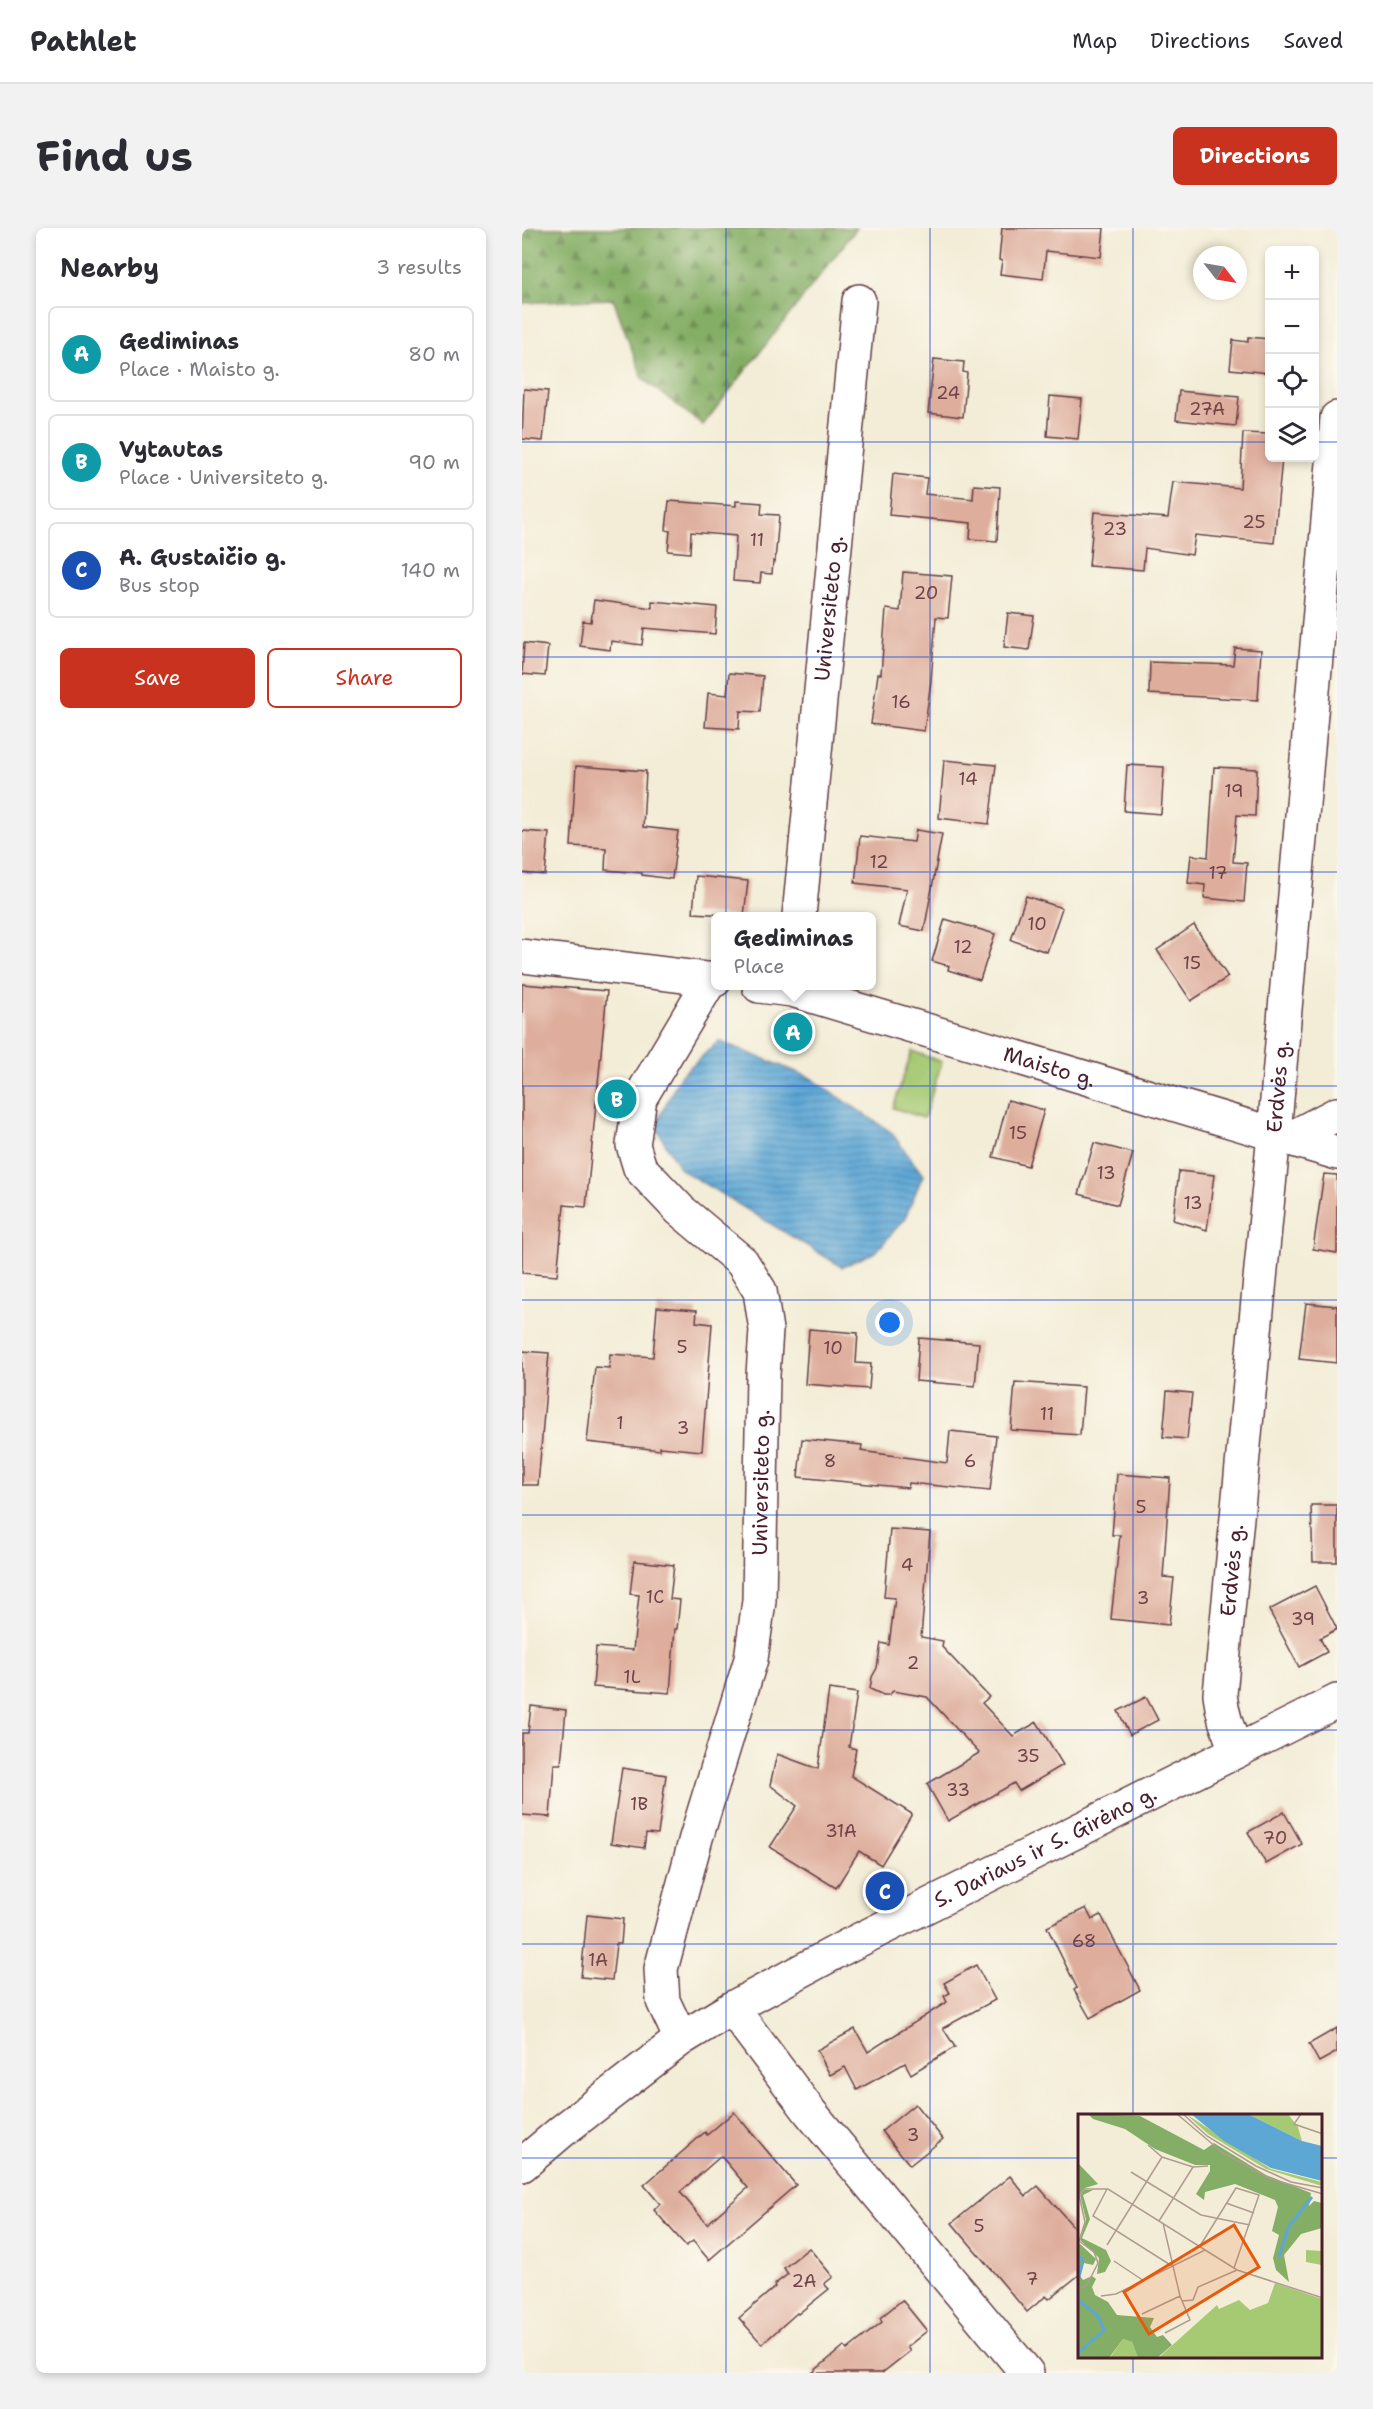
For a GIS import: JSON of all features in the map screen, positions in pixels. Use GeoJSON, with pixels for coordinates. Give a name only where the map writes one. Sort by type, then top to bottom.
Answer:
{"type":"FeatureCollection","features":[{"type":"Feature","properties":{"kind":"street","name":"Universiteto g."},"geometry":{"type":"LineString","coordinates":[[799,912],[860,301]]}},
{"type":"Feature","properties":{"kind":"street","name":"Erdvės g."},"geometry":{"type":"LineString","coordinates":[[1238,1751],[1227,1731],[1220,1694],[1281,1136],[1329,603],[1337,418]]}},
{"type":"Feature","properties":{"kind":"street"},"geometry":{"type":"LineString","coordinates":[[522,956],[711,980]]}},
{"type":"Feature","properties":{"kind":"street","name":"Universiteto g."},"geometry":{"type":"LineString","coordinates":[[681,2039],[663,2001],[661,1969],[696,1838],[751,1659],[759,1601],[763,1375],[766,1330],[760,1291],[742,1262],[680,1210],[640,1168],[633,1145],[640,1098],[711,983]]}},
{"type":"Feature","properties":{"kind":"street","name":"Maisto g."},"geometry":{"type":"LineString","coordinates":[[799,990],[1337,1153]]}},
{"type":"Feature","properties":{"kind":"street"},"geometry":{"type":"LineString","coordinates":[[1281,1136],[1337,1114]]}},
{"type":"Feature","properties":{"kind":"street","name":"S. Dariaus ir S. Girėno g."},"geometry":{"type":"LineString","coordinates":[[522,2165],[562,2131],[681,2039],[732,2008],[849,1945],[1336,1703]]}},
{"type":"Feature","properties":{"kind":"street"},"geometry":{"type":"LineString","coordinates":[[732,2008],[810,2112],[1027,2373]]}},
{"type":"Feature","properties":{"kind":"green space"},"geometry":{"type":"Polygon","coordinates":[[[522,228],[857,228],[703,425],[643,379],[613,299],[522,303],[522,228]]]}},
{"type":"Feature","properties":{"kind":"green space"},"geometry":{"type":"Polygon","coordinates":[[[912,1051],[942,1062],[924,1118],[893,1108],[912,1051]]]}},
{"type":"Feature","properties":{"kind":"water"},"geometry":{"type":"Polygon","coordinates":[[[719,1041],[809,1077],[891,1132],[923,1175],[905,1218],[876,1252],[842,1267],[680,1169],[655,1126],[680,1076],[719,1041]]]}},
{"type":"Feature","properties":{"kind":"building"},"geometry":{"type":"Polygon","coordinates":[[[1002,228],[1104,228],[1101,257],[1046,251],[1043,279],[1000,274],[1002,228]]]}},
{"type":"Feature","properties":{"kind":"building"},"geometry":{"type":"Polygon","coordinates":[[[1248,337],[1265,339],[1265,373],[1230,369],[1233,340],[1248,342],[1248,337]]]}},
{"type":"Feature","properties":{"kind":"building"},"geometry":{"type":"Polygon","coordinates":[[[934,359],[964,362],[963,372],[967,373],[963,417],[928,413],[934,359]]]}},
{"type":"Feature","properties":{"kind":"building"},"geometry":{"type":"Polygon","coordinates":[[[524,389],[548,391],[543,441],[522,439],[524,389]]]}},
{"type":"Feature","properties":{"kind":"building"},"geometry":{"type":"Polygon","coordinates":[[[1179,391],[1239,397],[1236,426],[1176,420],[1179,391]]]}},
{"type":"Feature","properties":{"kind":"building"},"geometry":{"type":"Polygon","coordinates":[[[1050,396],[1082,399],[1078,439],[1047,436],[1050,396]]]}},
{"type":"Feature","properties":{"kind":"building"},"geometry":{"type":"Polygon","coordinates":[[[1243,433],[1265,434],[1265,462],[1282,462],[1274,543],[1195,535],[1192,555],[1145,548],[1143,570],[1089,566],[1094,512],[1168,518],[1173,482],[1240,488],[1243,433]]]}},
{"type":"Feature","properties":{"kind":"building"},"geometry":{"type":"Polygon","coordinates":[[[893,474],[927,478],[925,494],[973,499],[974,485],[1000,487],[997,541],[970,539],[971,523],[889,515],[893,474]]]}},
{"type":"Feature","properties":{"kind":"building"},"geometry":{"type":"Polygon","coordinates":[[[669,501],[736,506],[736,501],[762,503],[761,514],[779,515],[772,574],[761,573],[760,583],[733,581],[736,536],[691,532],[690,553],[668,551],[670,531],[666,530],[669,501]]]}},
{"type":"Feature","properties":{"kind":"building"},"geometry":{"type":"Polygon","coordinates":[[[903,572],[952,576],[948,618],[936,617],[924,731],[871,724],[878,674],[881,674],[886,609],[900,611],[903,572]]]}},
{"type":"Feature","properties":{"kind":"building"},"geometry":{"type":"Polygon","coordinates":[[[594,600],[652,608],[652,601],[717,607],[715,634],[644,628],[642,645],[611,641],[610,650],[580,646],[583,621],[591,622],[594,600]]]}},
{"type":"Feature","properties":{"kind":"building"},"geometry":{"type":"Polygon","coordinates":[[[1008,613],[1034,616],[1029,650],[1004,647],[1008,613]]]}},
{"type":"Feature","properties":{"kind":"building"},"geometry":{"type":"Polygon","coordinates":[[[524,643],[548,646],[545,676],[522,674],[524,643]]]}},
{"type":"Feature","properties":{"kind":"building"},"geometry":{"type":"Polygon","coordinates":[[[1235,648],[1261,650],[1258,700],[1149,694],[1150,662],[1233,665],[1235,648]]]}},
{"type":"Feature","properties":{"kind":"building"},"geometry":{"type":"Polygon","coordinates":[[[729,673],[763,676],[760,712],[740,711],[739,729],[705,727],[708,693],[727,695],[729,673]]]}},
{"type":"Feature","properties":{"kind":"building"},"geometry":{"type":"Polygon","coordinates":[[[944,760],[996,765],[989,824],[939,818],[944,760]]]}},
{"type":"Feature","properties":{"kind":"building"},"geometry":{"type":"Polygon","coordinates":[[[1127,765],[1164,767],[1161,814],[1124,811],[1127,765]]]}},
{"type":"Feature","properties":{"kind":"building"},"geometry":{"type":"Polygon","coordinates":[[[576,766],[646,771],[643,827],[678,831],[672,879],[642,875],[642,873],[605,870],[606,848],[571,846],[576,766]]]}},
{"type":"Feature","properties":{"kind":"building"},"geometry":{"type":"Polygon","coordinates":[[[1214,767],[1257,769],[1255,816],[1237,815],[1233,862],[1247,863],[1244,902],[1204,898],[1205,885],[1188,883],[1191,855],[1208,857],[1214,767]]]}},
{"type":"Feature","properties":{"kind":"building"},"geometry":{"type":"Polygon","coordinates":[[[916,830],[942,834],[924,931],[899,926],[907,889],[855,883],[860,836],[914,842],[916,830]]]}},
{"type":"Feature","properties":{"kind":"building"},"geometry":{"type":"Polygon","coordinates":[[[522,831],[549,833],[545,875],[522,873],[522,831]]]}},
{"type":"Feature","properties":{"kind":"building"},"geometry":{"type":"Polygon","coordinates":[[[696,876],[748,881],[744,912],[693,913],[696,876]]]}},
{"type":"Feature","properties":{"kind":"building"},"geometry":{"type":"Polygon","coordinates":[[[1026,896],[1062,908],[1047,952],[1011,940],[1026,896]]]}},
{"type":"Feature","properties":{"kind":"building"},"geometry":{"type":"Polygon","coordinates":[[[945,919],[995,934],[980,980],[948,970],[949,966],[932,961],[945,919]]]}},
{"type":"Feature","properties":{"kind":"building"},"geometry":{"type":"Polygon","coordinates":[[[1194,925],[1228,977],[1191,1001],[1157,950],[1194,925]]]}},
{"type":"Feature","properties":{"kind":"building"},"geometry":{"type":"Polygon","coordinates":[[[522,984],[607,991],[586,1207],[564,1205],[557,1276],[522,1273],[522,984]]]}},
{"type":"Feature","properties":{"kind":"building"},"geometry":{"type":"Polygon","coordinates":[[[1008,1100],[1044,1110],[1028,1166],[993,1157],[1008,1100]]]}},
{"type":"Feature","properties":{"kind":"building"},"geometry":{"type":"Polygon","coordinates":[[[1094,1143],[1133,1153],[1118,1205],[1079,1194],[1094,1143]]]}},
{"type":"Feature","properties":{"kind":"building"},"geometry":{"type":"Polygon","coordinates":[[[1179,1171],[1214,1175],[1207,1230],[1173,1220],[1179,1171]]]}},
{"type":"Feature","properties":{"kind":"building"},"geometry":{"type":"Polygon","coordinates":[[[1324,1174],[1337,1175],[1337,1253],[1313,1249],[1324,1174]]]}},
{"type":"Feature","properties":{"kind":"building"},"geometry":{"type":"Polygon","coordinates":[[[1306,1303],[1337,1306],[1337,1363],[1299,1359],[1306,1303]]]}},
{"type":"Feature","properties":{"kind":"building"},"geometry":{"type":"Polygon","coordinates":[[[657,1307],[697,1310],[696,1322],[712,1324],[702,1451],[660,1447],[660,1450],[587,1442],[595,1367],[609,1368],[610,1354],[653,1357],[657,1307]]]}},
{"type":"Feature","properties":{"kind":"building"},"geometry":{"type":"Polygon","coordinates":[[[809,1329],[858,1333],[856,1363],[871,1364],[869,1389],[805,1384],[809,1329]]]}},
{"type":"Feature","properties":{"kind":"building"},"geometry":{"type":"Polygon","coordinates":[[[919,1338],[979,1343],[975,1386],[916,1381],[919,1338]]]}},
{"type":"Feature","properties":{"kind":"building"},"geometry":{"type":"Polygon","coordinates":[[[522,1351],[549,1353],[538,1485],[522,1485],[522,1351]]]}},
{"type":"Feature","properties":{"kind":"building"},"geometry":{"type":"Polygon","coordinates":[[[1015,1382],[1084,1387],[1080,1435],[1011,1430],[1015,1382]]]}},
{"type":"Feature","properties":{"kind":"building"},"geometry":{"type":"Polygon","coordinates":[[[1167,1391],[1192,1393],[1187,1439],[1163,1437],[1167,1391]]]}},
{"type":"Feature","properties":{"kind":"building"},"geometry":{"type":"Polygon","coordinates":[[[950,1431],[996,1436],[990,1491],[909,1483],[908,1488],[798,1477],[802,1439],[862,1445],[861,1451],[947,1463],[950,1431]]]}},
{"type":"Feature","properties":{"kind":"building"},"geometry":{"type":"Polygon","coordinates":[[[1117,1474],[1170,1478],[1163,1577],[1174,1578],[1169,1625],[1111,1619],[1120,1535],[1112,1535],[1117,1474]]]}},
{"type":"Feature","properties":{"kind":"building"},"geometry":{"type":"Polygon","coordinates":[[[1311,1505],[1337,1505],[1337,1562],[1313,1562],[1311,1505]]]}},
{"type":"Feature","properties":{"kind":"building"},"geometry":{"type":"Polygon","coordinates":[[[890,1529],[930,1532],[921,1637],[943,1641],[942,1647],[989,1697],[982,1703],[1013,1736],[1037,1722],[1063,1765],[1019,1791],[1014,1783],[948,1821],[927,1784],[979,1753],[927,1697],[893,1691],[889,1695],[883,1695],[870,1689],[872,1677],[877,1668],[881,1643],[889,1645],[895,1598],[884,1597],[890,1529]]]}},
{"type":"Feature","properties":{"kind":"building"},"geometry":{"type":"Polygon","coordinates":[[[634,1561],[674,1565],[670,1599],[680,1600],[677,1629],[675,1629],[670,1693],[593,1687],[596,1647],[633,1650],[639,1595],[630,1594],[634,1561]]]}},
{"type":"Feature","properties":{"kind":"building"},"geometry":{"type":"Polygon","coordinates":[[[1315,1586],[1337,1629],[1320,1638],[1327,1652],[1299,1667],[1269,1610],[1315,1586]]]}},
{"type":"Feature","properties":{"kind":"building"},"geometry":{"type":"Polygon","coordinates":[[[829,1689],[857,1693],[849,1747],[856,1749],[851,1776],[912,1814],[881,1865],[859,1851],[836,1888],[770,1847],[797,1806],[770,1785],[777,1754],[818,1769],[829,1689]]]}},
{"type":"Feature","properties":{"kind":"building"},"geometry":{"type":"Polygon","coordinates":[[[1146,1697],[1158,1720],[1130,1735],[1118,1711],[1146,1697]]]}},
{"type":"Feature","properties":{"kind":"building"},"geometry":{"type":"Polygon","coordinates":[[[531,1706],[566,1710],[561,1764],[554,1764],[550,1817],[522,1815],[522,1733],[528,1733],[531,1706]]]}},
{"type":"Feature","properties":{"kind":"building"},"geometry":{"type":"Polygon","coordinates":[[[622,1768],[666,1775],[658,1834],[646,1833],[644,1848],[611,1843],[622,1768]]]}},
{"type":"Feature","properties":{"kind":"building"},"geometry":{"type":"Polygon","coordinates":[[[1284,1812],[1302,1844],[1266,1864],[1248,1832],[1284,1812]]]}},
{"type":"Feature","properties":{"kind":"building"},"geometry":{"type":"Polygon","coordinates":[[[1086,1908],[1092,1920],[1101,1915],[1140,1990],[1090,2018],[1074,1990],[1077,1988],[1047,1927],[1086,1908]]]}},
{"type":"Feature","properties":{"kind":"building"},"geometry":{"type":"Polygon","coordinates":[[[587,1915],[623,1919],[621,1944],[616,1944],[612,1980],[581,1977],[587,1915]]]}},
{"type":"Feature","properties":{"kind":"building"},"geometry":{"type":"Polygon","coordinates":[[[976,1965],[995,2000],[943,2028],[955,2047],[911,2074],[905,2063],[857,2090],[845,2067],[830,2075],[817,2050],[855,2029],[868,2052],[947,2002],[944,1996],[950,1993],[944,1983],[976,1965]]]}},
{"type":"Feature","properties":{"kind":"building"},"geometry":{"type":"Polygon","coordinates":[[[1337,2028],[1337,2052],[1319,2062],[1309,2044],[1337,2028]]]}},
{"type":"Feature","properties":{"kind":"building"},"geometry":{"type":"Polygon","coordinates":[[[915,2104],[943,2139],[910,2165],[882,2131],[915,2104]]]}},
{"type":"Feature","properties":{"kind":"building"},"geometry":{"type":"Polygon","coordinates":[[[734,2112],[796,2185],[709,2260],[693,2241],[686,2246],[654,2210],[660,2204],[644,2185],[705,2132],[707,2135],[734,2112]],[[721,2156],[680,2192],[707,2224],[748,2188],[721,2156]]]}},
{"type":"Feature","properties":{"kind":"building"},"geometry":{"type":"Polygon","coordinates":[[[1010,2176],[1026,2196],[1038,2186],[1078,2232],[1078,2276],[1049,2299],[1046,2296],[1027,2312],[952,2223],[1010,2176]]]}},
{"type":"Feature","properties":{"kind":"building"},"geometry":{"type":"Polygon","coordinates":[[[809,2248],[833,2277],[824,2284],[829,2289],[762,2344],[739,2318],[788,2274],[784,2268],[809,2248]]]}},
{"type":"Feature","properties":{"kind":"building"},"geometry":{"type":"Polygon","coordinates":[[[902,2300],[927,2331],[907,2347],[910,2351],[882,2373],[812,2373],[844,2346],[847,2350],[882,2322],[880,2318],[902,2300]]]}},
{"type":"Feature","properties":{"kind":"place","name":"Gediminas"},"geometry":{"type":"Point","coordinates":[793,1032]}},
{"type":"Feature","properties":{"kind":"place","name":"Vytautas"},"geometry":{"type":"Point","coordinates":[617,1099]}},
{"type":"Feature","properties":{"kind":"place","name":"A. Gustaičio g."},"geometry":{"type":"Point","coordinates":[885,1891]}}]}
